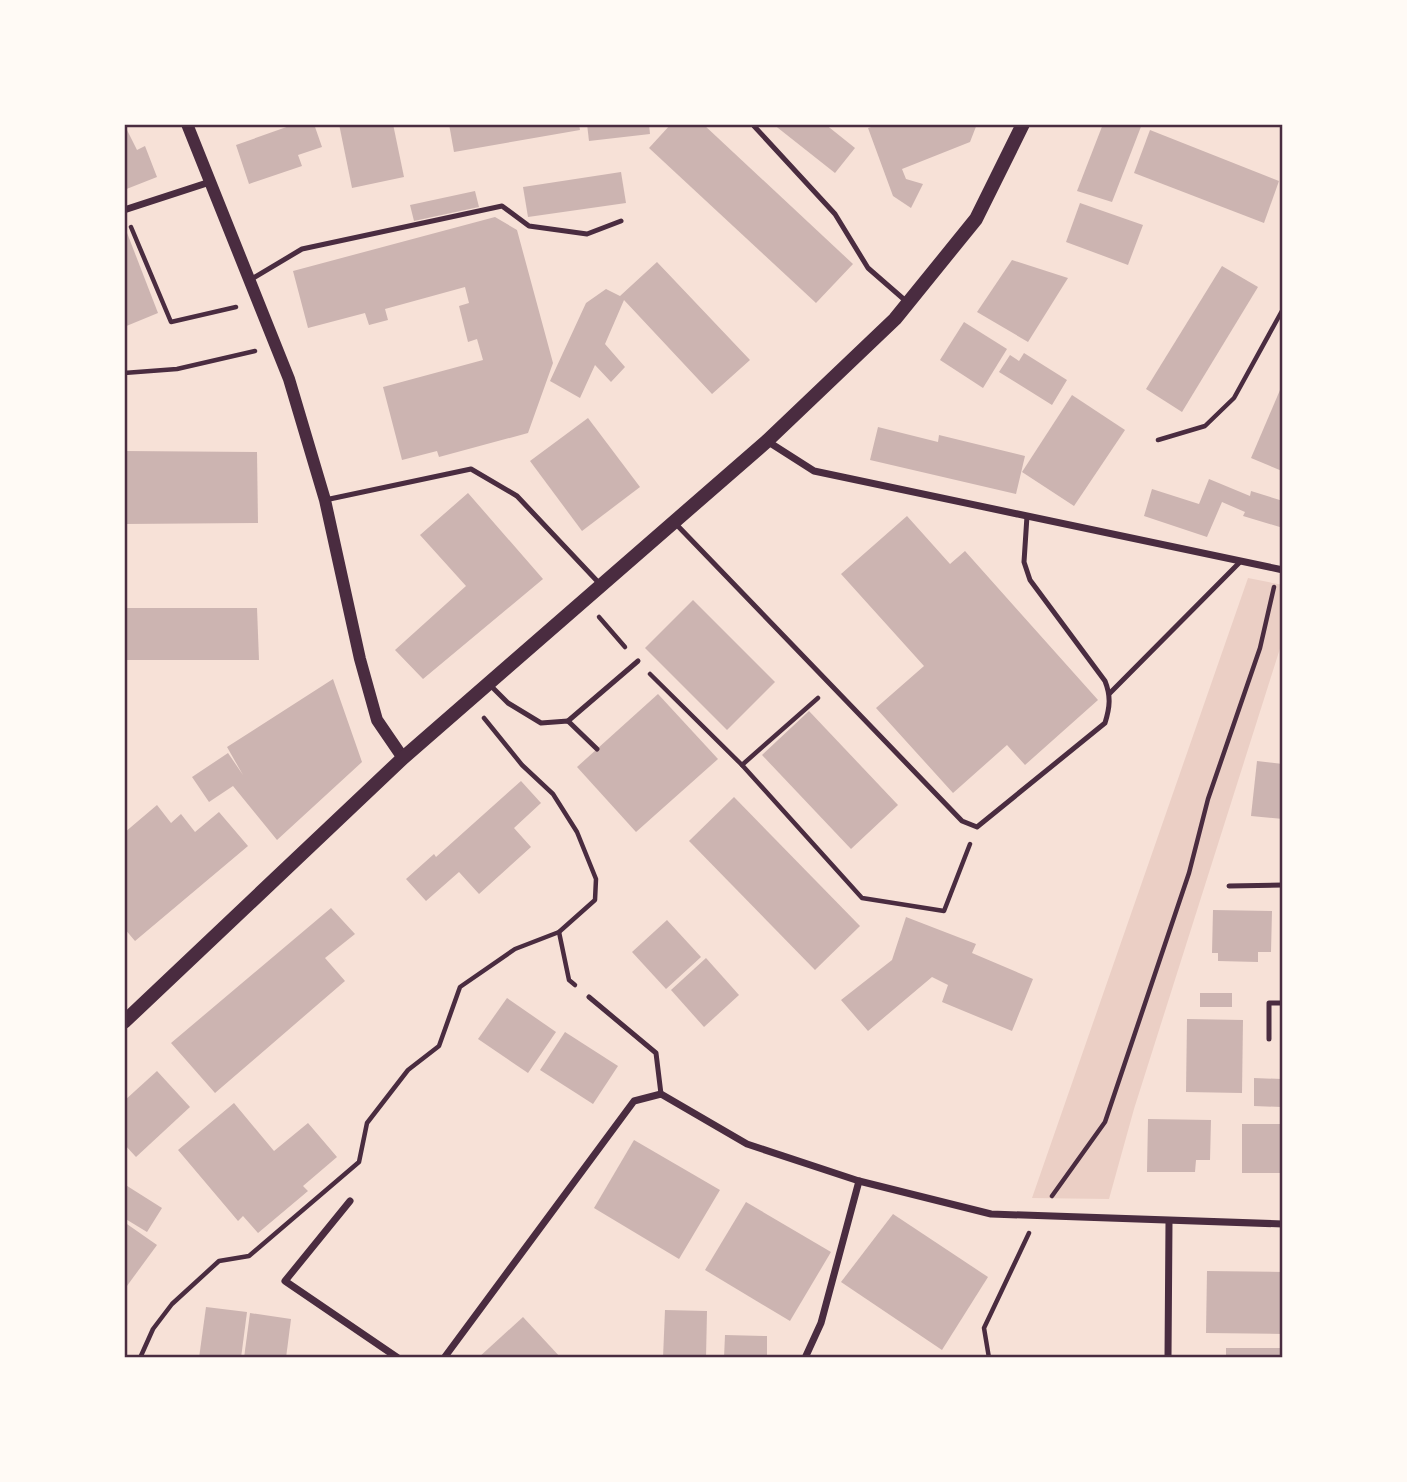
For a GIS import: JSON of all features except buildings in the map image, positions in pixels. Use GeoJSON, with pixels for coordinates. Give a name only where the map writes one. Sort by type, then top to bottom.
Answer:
{"type":"FeatureCollection","features":[{"type":"Feature","properties":{"kind":"main road"},"geometry":{"type":"LineString","coordinates":[[124,1022],[403,758],[767,441],[908,303],[976,219],[1023,124]]}},
{"type":"Feature","properties":{"kind":"street"},"geometry":{"type":"LineString","coordinates":[[187,124],[276,345],[325,500],[360,659],[377,720],[403,758]]}},
{"type":"Feature","properties":{"kind":"street"},"geometry":{"type":"LineString","coordinates":[[124,210],[211,181]]}},
{"type":"Feature","properties":{"kind":"street"},"geometry":{"type":"LineString","coordinates":[[767,441],[814,471],[1280,569]]}},
{"type":"Feature","properties":{"kind":"street"},"geometry":{"type":"LineString","coordinates":[[444,1358],[634,1101],[661,1094],[747,1144],[859,1181],[992,1214],[1283,1224]]}},
{"type":"Feature","properties":{"kind":"street"},"geometry":{"type":"LineString","coordinates":[[805,1358],[821,1323],[859,1181]]}},
{"type":"Feature","properties":{"kind":"street"},"geometry":{"type":"LineString","coordinates":[[350,1202],[285,1281],[398,1358]]}},
{"type":"Feature","properties":{"kind":"street"},"geometry":{"type":"LineString","coordinates":[[1168,1358],[1170,1222]]}},
{"type":"Feature","properties":{"kind":"lane"},"geometry":{"type":"LineString","coordinates":[[754,126],[835,214],[868,268],[908,303]]}},
{"type":"Feature","properties":{"kind":"lane"},"geometry":{"type":"LineString","coordinates":[[250,280],[302,249],[502,206],[529,226],[587,234],[621,221]]}},
{"type":"Feature","properties":{"kind":"lane"},"geometry":{"type":"LineString","coordinates":[[325,500],[471,469],[517,496],[601,585]]}},
{"type":"Feature","properties":{"kind":"lane"},"geometry":{"type":"LineString","coordinates":[[674,522],[962,821],[977,827],[1105,723],[1110,693],[1105,681],[1030,580],[1024,562],[1027,516]]}},
{"type":"Feature","properties":{"kind":"lane"},"geometry":{"type":"LineString","coordinates":[[1110,693],[1240,562]]}},
{"type":"Feature","properties":{"kind":"lane"},"geometry":{"type":"LineString","coordinates":[[490,685],[508,703],[541,723],[568,721],[638,661]]}},
{"type":"Feature","properties":{"kind":"lane"},"geometry":{"type":"LineString","coordinates":[[568,721],[597,749]]}},
{"type":"Feature","properties":{"kind":"lane"},"geometry":{"type":"LineString","coordinates":[[1228,886],[1283,885]]}},
{"type":"Feature","properties":{"kind":"lane"},"geometry":{"type":"LineString","coordinates":[[589,997],[656,1052],[661,1094]]}},
{"type":"Feature","properties":{"kind":"lane"},"geometry":{"type":"LineString","coordinates":[[1269,1039],[1269,1003],[1283,1003]]}},
{"type":"Feature","properties":{"kind":"path"},"geometry":{"type":"LineString","coordinates":[[124,210],[171,322],[258,302]]}},
{"type":"Feature","properties":{"kind":"path"},"geometry":{"type":"LineString","coordinates":[[1158,440],[1205,426],[1234,398],[1283,309]]}},
{"type":"Feature","properties":{"kind":"path"},"geometry":{"type":"LineString","coordinates":[[124,373],[177,369],[241,356],[276,345]]}},
{"type":"Feature","properties":{"kind":"path"},"geometry":{"type":"LineString","coordinates":[[989,1358],[984,1328],[1038,1216],[1105,1122],[1189,873],[1208,799],[1260,648],[1280,569]]}},
{"type":"Feature","properties":{"kind":"path"},"geometry":{"type":"LineString","coordinates":[[584,600],[638,661],[742,765],[862,898],[944,911],[977,827]]}},
{"type":"Feature","properties":{"kind":"path"},"geometry":{"type":"LineString","coordinates":[[742,765],[825,691]]}},
{"type":"Feature","properties":{"kind":"path"},"geometry":{"type":"LineString","coordinates":[[141,1358],[153,1329],[172,1304],[219,1261],[249,1256],[359,1162],[367,1123],[408,1070],[439,1046],[460,987],[481,969],[515,949],[559,932],[595,900],[596,879],[578,832],[553,794],[522,765],[471,701]]}},
{"type":"Feature","properties":{"kind":"path"},"geometry":{"type":"LineString","coordinates":[[559,932],[569,980],[589,997]]}},
{"type":"Feature","properties":{"kind":"shaded area"},"geometry":{"type":"Polygon","coordinates":[[[1248,578],[1283,585],[1283,639],[1134,1109],[1109,1199],[1032,1198],[1248,578]]]}}]}
